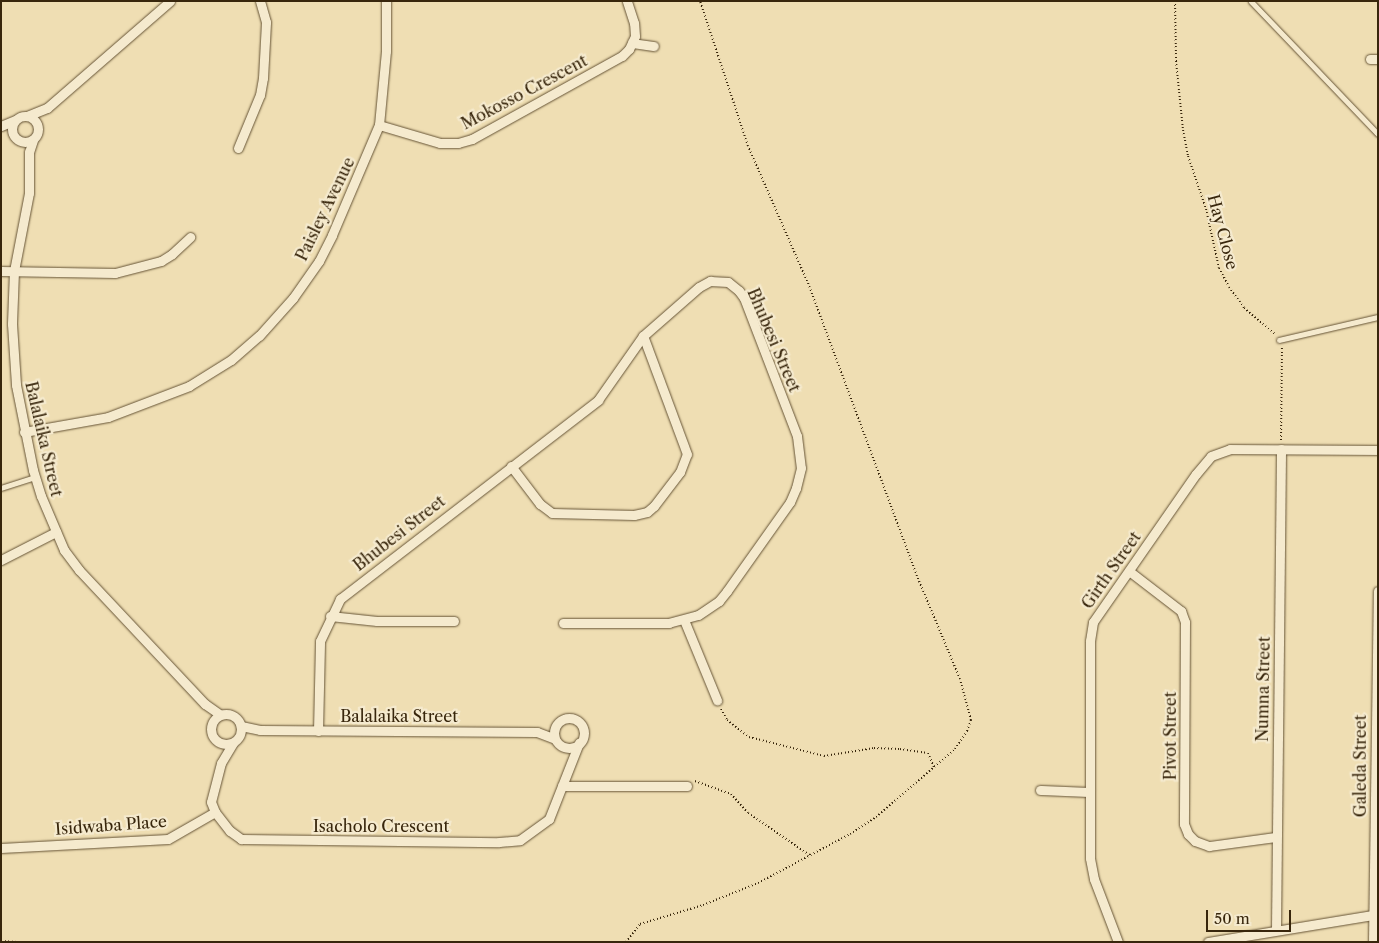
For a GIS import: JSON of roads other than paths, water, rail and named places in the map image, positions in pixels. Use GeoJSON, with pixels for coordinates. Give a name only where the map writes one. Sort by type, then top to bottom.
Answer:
{"type":"FeatureCollection","features":[{"type":"Feature","properties":{"kind":"street"},"geometry":{"type":"LineString","coordinates":[[47,108],[33,140],[18,139],[1,128],[15,120],[47,108],[170,1]]}},
{"type":"Feature","properties":{"kind":"street"},"geometry":{"type":"LineString","coordinates":[[238,148],[260,95],[263,78],[266,28],[260,1]]}},
{"type":"Feature","properties":{"kind":"street","name":"Paisley Avenue"},"geometry":{"type":"LineString","coordinates":[[24,432],[124,413],[203,379],[231,360],[252,342],[293,298],[319,261],[379,125],[386,52],[386,1]]}},
{"type":"Feature","properties":{"kind":"street"},"geometry":{"type":"LineString","coordinates":[[627,1],[635,28],[632,43],[654,46]]}},
{"type":"Feature","properties":{"kind":"street","name":"Mokosso Crescent"},"geometry":{"type":"LineString","coordinates":[[379,125],[440,143],[465,141],[615,60],[625,53],[632,43]]}},
{"type":"Feature","properties":{"kind":"street"},"geometry":{"type":"LineString","coordinates":[[28,116],[35,120],[38,128]]}},
{"type":"Feature","properties":{"kind":"street"},"geometry":{"type":"LineString","coordinates":[[15,120],[12,128],[29,152]]}},
{"type":"Feature","properties":{"kind":"street","name":"Balalaika Street"},"geometry":{"type":"LineString","coordinates":[[33,140],[29,152],[29,193],[14,271],[14,367],[24,432],[35,477],[56,532],[72,561],[90,583],[205,704],[221,715]]}},
{"type":"Feature","properties":{"kind":"street"},"geometry":{"type":"LineString","coordinates":[[1,272],[101,274],[120,272],[161,261],[172,254],[190,237]]}},
{"type":"Feature","properties":{"kind":"street","name":"Bhubesi Street"},"geometry":{"type":"LineString","coordinates":[[318,730],[320,641],[330,616],[340,599],[603,394],[643,336],[703,284],[718,280],[735,287],[742,294],[748,308],[800,447],[799,478],[796,488],[784,511],[723,596],[708,609],[684,620],[669,623],[563,622]]}},
{"type":"Feature","properties":{"kind":"street"},"geometry":{"type":"LineString","coordinates":[[511,466],[540,504],[552,513],[634,515],[647,512],[654,506],[680,472],[687,454],[643,336]]}},
{"type":"Feature","properties":{"kind":"street","name":"Girth Street"},"geometry":{"type":"LineString","coordinates":[[1118,942],[1090,865],[1091,629],[1097,617],[1196,474],[1211,456],[1230,449],[1378,450]]}},
{"type":"Feature","properties":{"kind":"street","name":"Numna Street"},"geometry":{"type":"LineString","coordinates":[[1276,930],[1281,449]]}},
{"type":"Feature","properties":{"kind":"street"},"geometry":{"type":"LineString","coordinates":[[1,560],[56,532]]}},
{"type":"Feature","properties":{"kind":"street","name":"Pivot Street"},"geometry":{"type":"LineString","coordinates":[[1129,571],[1181,612],[1185,622],[1184,824],[1188,834],[1195,841],[1208,846],[1276,837]]}},
{"type":"Feature","properties":{"kind":"street","name":"Galeda Street"},"geometry":{"type":"LineString","coordinates":[[1373,942],[1378,591]]}},
{"type":"Feature","properties":{"kind":"street"},"geometry":{"type":"LineString","coordinates":[[330,616],[377,621],[454,621]]}},
{"type":"Feature","properties":{"kind":"street"},"geometry":{"type":"LineString","coordinates":[[684,620],[717,700]]}},
{"type":"Feature","properties":{"kind":"street","name":"Balalaika Street"},"geometry":{"type":"LineString","coordinates":[[205,704],[211,726]]}},
{"type":"Feature","properties":{"kind":"street"},"geometry":{"type":"LineString","coordinates":[[215,812],[212,805],[212,794],[221,763],[232,743],[240,736],[241,726],[233,716],[221,715],[215,719],[211,726],[212,735],[219,742],[221,763]]}},
{"type":"Feature","properties":{"kind":"street"},"geometry":{"type":"LineString","coordinates":[[568,718],[579,722],[584,733],[579,743],[573,747],[560,745],[555,738],[556,725],[562,719],[568,718]]}},
{"type":"Feature","properties":{"kind":"street","name":"Balalaika Street"},"geometry":{"type":"LineString","coordinates":[[536,732],[556,725]]}},
{"type":"Feature","properties":{"kind":"street","name":"Balalaika Street"},"geometry":{"type":"LineString","coordinates":[[241,726],[260,730],[536,732],[555,738]]}},
{"type":"Feature","properties":{"kind":"street","name":"Balalaika Street"},"geometry":{"type":"LineString","coordinates":[[240,736],[260,730]]}},
{"type":"Feature","properties":{"kind":"street"},"geometry":{"type":"LineString","coordinates":[[219,742],[232,743]]}},
{"type":"Feature","properties":{"kind":"street","name":"Isacholo Crescent"},"geometry":{"type":"LineString","coordinates":[[215,812],[230,832],[246,840],[511,842],[520,840],[546,823],[552,814],[567,770],[579,743]]}},
{"type":"Feature","properties":{"kind":"street","name":"Isacholo Crescent"},"geometry":{"type":"LineString","coordinates":[[566,747],[567,770]]}},
{"type":"Feature","properties":{"kind":"street"},"geometry":{"type":"LineString","coordinates":[[562,786],[687,786]]}},
{"type":"Feature","properties":{"kind":"street"},"geometry":{"type":"LineString","coordinates":[[1040,790],[1090,792]]}},
{"type":"Feature","properties":{"kind":"street","name":"Isidwaba Place"},"geometry":{"type":"LineString","coordinates":[[1,848],[168,839],[215,812]]}},
{"type":"Feature","properties":{"kind":"street"},"geometry":{"type":"LineString","coordinates":[[1208,942],[1373,915]]}},
{"type":"Feature","properties":{"kind":"lane"},"geometry":{"type":"LineString","coordinates":[[1251,1],[1378,134]]}},
{"type":"Feature","properties":{"kind":"lane"},"geometry":{"type":"LineString","coordinates":[[1279,340],[1378,317]]}},
{"type":"Feature","properties":{"kind":"lane"},"geometry":{"type":"LineString","coordinates":[[1,488],[35,477]]}}]}
